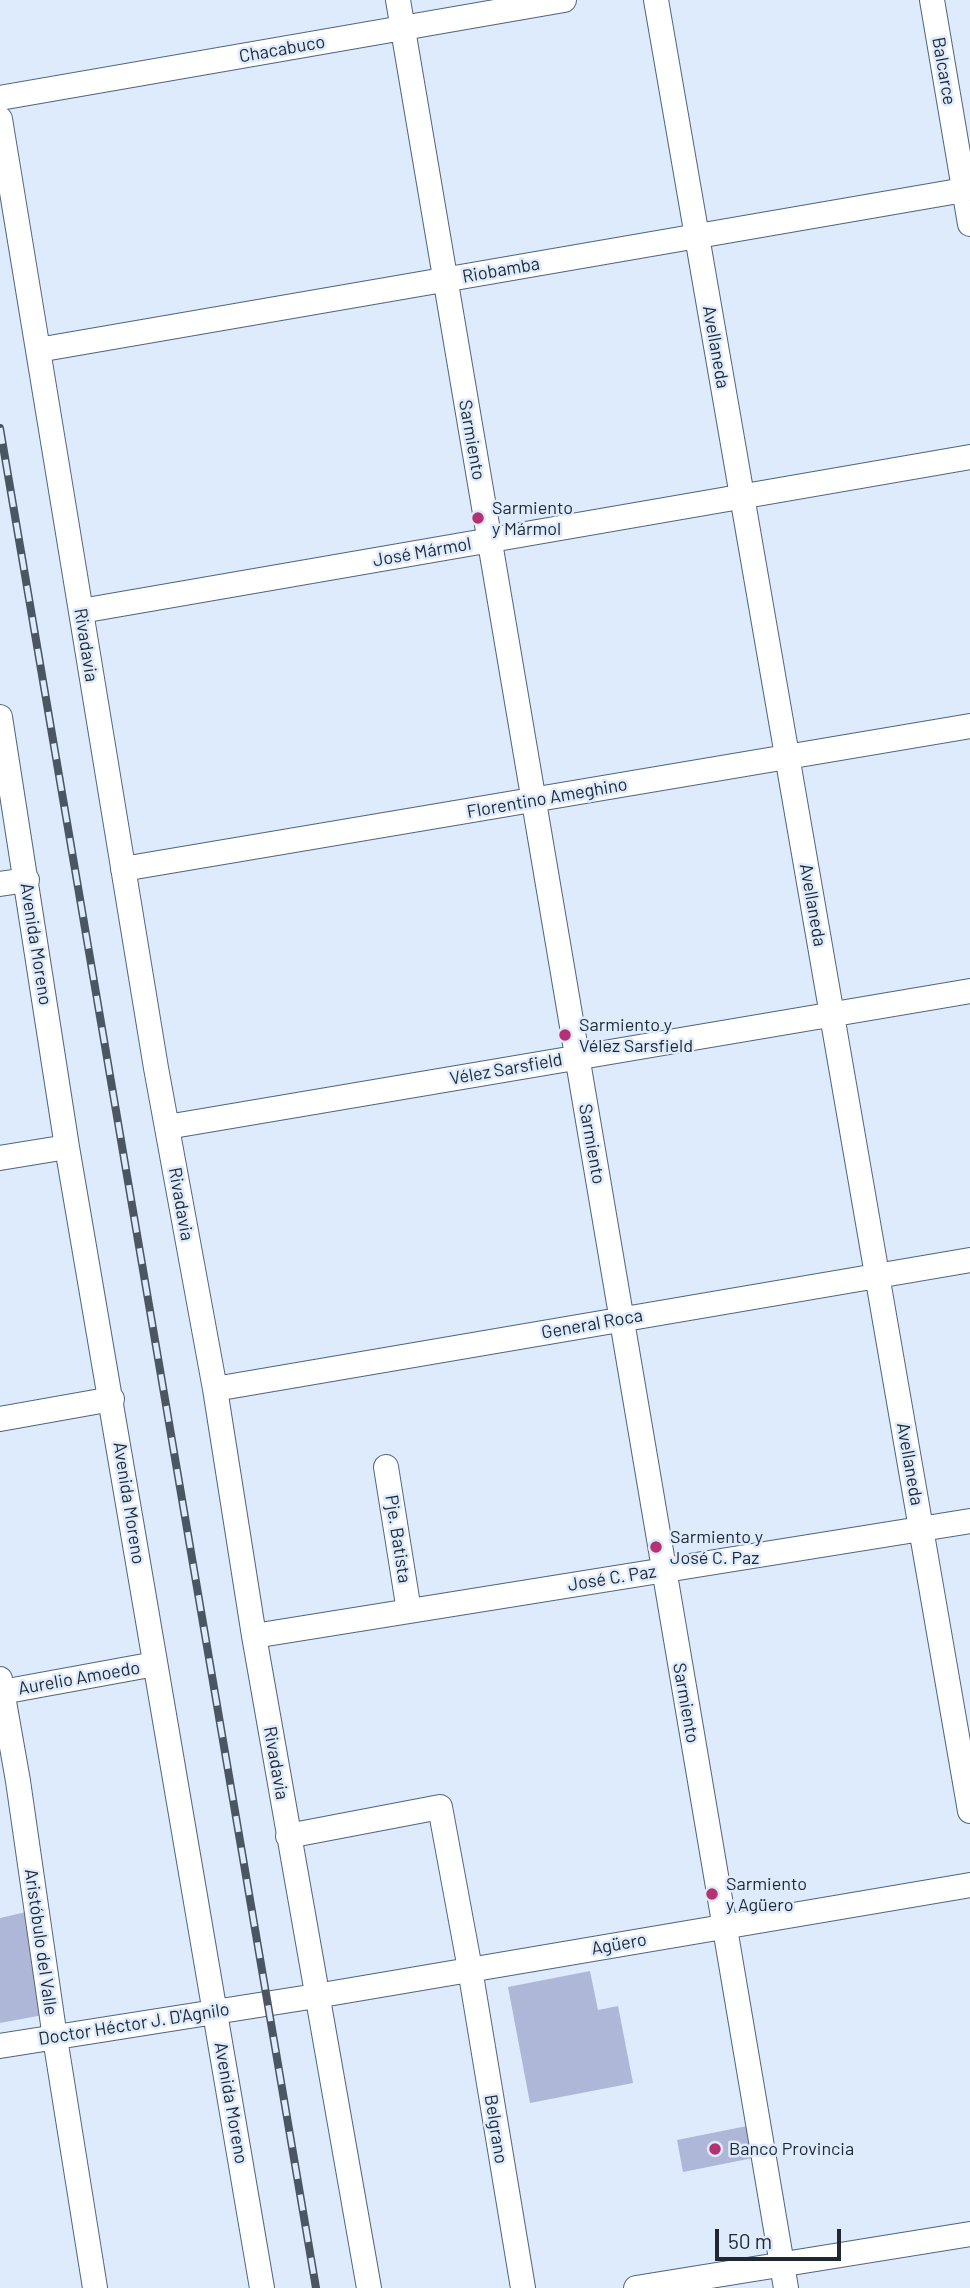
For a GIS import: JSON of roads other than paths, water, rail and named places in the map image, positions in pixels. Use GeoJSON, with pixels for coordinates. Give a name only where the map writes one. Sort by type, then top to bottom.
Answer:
{"type":"FeatureCollection","features":[{"type":"Feature","properties":{"kind":"street","name":"Sarmiento"},"geometry":{"type":"LineString","coordinates":[[398,0],[784,2276]]}},
{"type":"Feature","properties":{"kind":"street","name":"Chacabuco"},"geometry":{"type":"LineString","coordinates":[[0,98],[564,0]]}},
{"type":"Feature","properties":{"kind":"street","name":"Avellaneda"},"geometry":{"type":"LineString","coordinates":[[656,0],[970,1811]]}},
{"type":"Feature","properties":{"kind":"street","name":"Balcarce"},"geometry":{"type":"LineString","coordinates":[[932,0],[970,224]]}},
{"type":"Feature","properties":{"kind":"street","name":"Rivadavia"},"geometry":{"type":"LineString","coordinates":[[0,119],[123,869],[215,1389],[288,1836],[369,2288]]}},
{"type":"Feature","properties":{"kind":"street","name":"Riobamba"},"geometry":{"type":"LineString","coordinates":[[38,350],[964,190]]}},
{"type":"Feature","properties":{"kind":"street","name":"José Mármol"},"geometry":{"type":"LineString","coordinates":[[81,611],[970,457]]}},
{"type":"Feature","properties":{"kind":"street","name":"Avenida Moreno"},"geometry":{"type":"LineString","coordinates":[[0,718],[67,1147],[262,2288]]}},
{"type":"Feature","properties":{"kind":"street","name":"Florentino Ameghino"},"geometry":{"type":"LineString","coordinates":[[123,869],[970,726]]}},
{"type":"Feature","properties":{"kind":"street"},"geometry":{"type":"LineString","coordinates":[[0,884],[27,880]]}},
{"type":"Feature","properties":{"kind":"street","name":"Vélez Sarsfield"},"geometry":{"type":"LineString","coordinates":[[167,1127],[970,991]]}},
{"type":"Feature","properties":{"kind":"street"},"geometry":{"type":"LineString","coordinates":[[0,1158],[67,1147]]}},
{"type":"Feature","properties":{"kind":"street","name":"General Roca"},"geometry":{"type":"LineString","coordinates":[[215,1389],[970,1260]]}},
{"type":"Feature","properties":{"kind":"street"},"geometry":{"type":"LineString","coordinates":[[0,1419],[112,1399]]}},
{"type":"Feature","properties":{"kind":"street","name":"Pje. Batista"},"geometry":{"type":"LineString","coordinates":[[386,1467],[410,1611]]}},
{"type":"Feature","properties":{"kind":"street","name":"José C. Paz"},"geometry":{"type":"LineString","coordinates":[[254,1636],[970,1521]]}},
{"type":"Feature","properties":{"kind":"street","name":"Aurelio Amoedo"},"geometry":{"type":"LineString","coordinates":[[1,1686],[155,1664]]}},
{"type":"Feature","properties":{"kind":"street","name":"Aristóbulo del Valle"},"geometry":{"type":"LineString","coordinates":[[1,1686],[9,1782],[55,2038],[95,2288]]}},
{"type":"Feature","properties":{"kind":"street","name":"Belgrano"},"geometry":{"type":"LineString","coordinates":[[288,1836],[440,1807],[523,2288]]}},
{"type":"Feature","properties":{"kind":"street","name":"Agüero"},"geometry":{"type":"LineString","coordinates":[[268,2002],[970,1885]]}},
{"type":"Feature","properties":{"kind":"street","name":"Doctor Héctor J. D'Agnilo"},"geometry":{"type":"LineString","coordinates":[[0,2046],[268,2002]]}},
{"type":"Feature","properties":{"kind":"street"},"geometry":{"type":"LineString","coordinates":[[636,2288],[784,2276],[970,2234]]}},
{"type":"Feature","properties":{"kind":"railway"},"geometry":{"type":"LineString","coordinates":[[0,428],[316,2288]]}},
{"type":"Feature","properties":{"kind":"place","name":"Sarmiento y Mármol"},"geometry":{"type":"Point","coordinates":[478,518]}},
{"type":"Feature","properties":{"kind":"place","name":"Sarmiento y Vélez Sarsfield"},"geometry":{"type":"Point","coordinates":[565,1035]}},
{"type":"Feature","properties":{"kind":"place","name":"Sarmiento y José C. Paz"},"geometry":{"type":"Point","coordinates":[656,1547]}},
{"type":"Feature","properties":{"kind":"place","name":"Sarmiento y Agüero"},"geometry":{"type":"Point","coordinates":[712,1894]}},
{"type":"Feature","properties":{"kind":"place","name":"Banco Provincia"},"geometry":{"type":"Point","coordinates":[715,2149]}}]}
